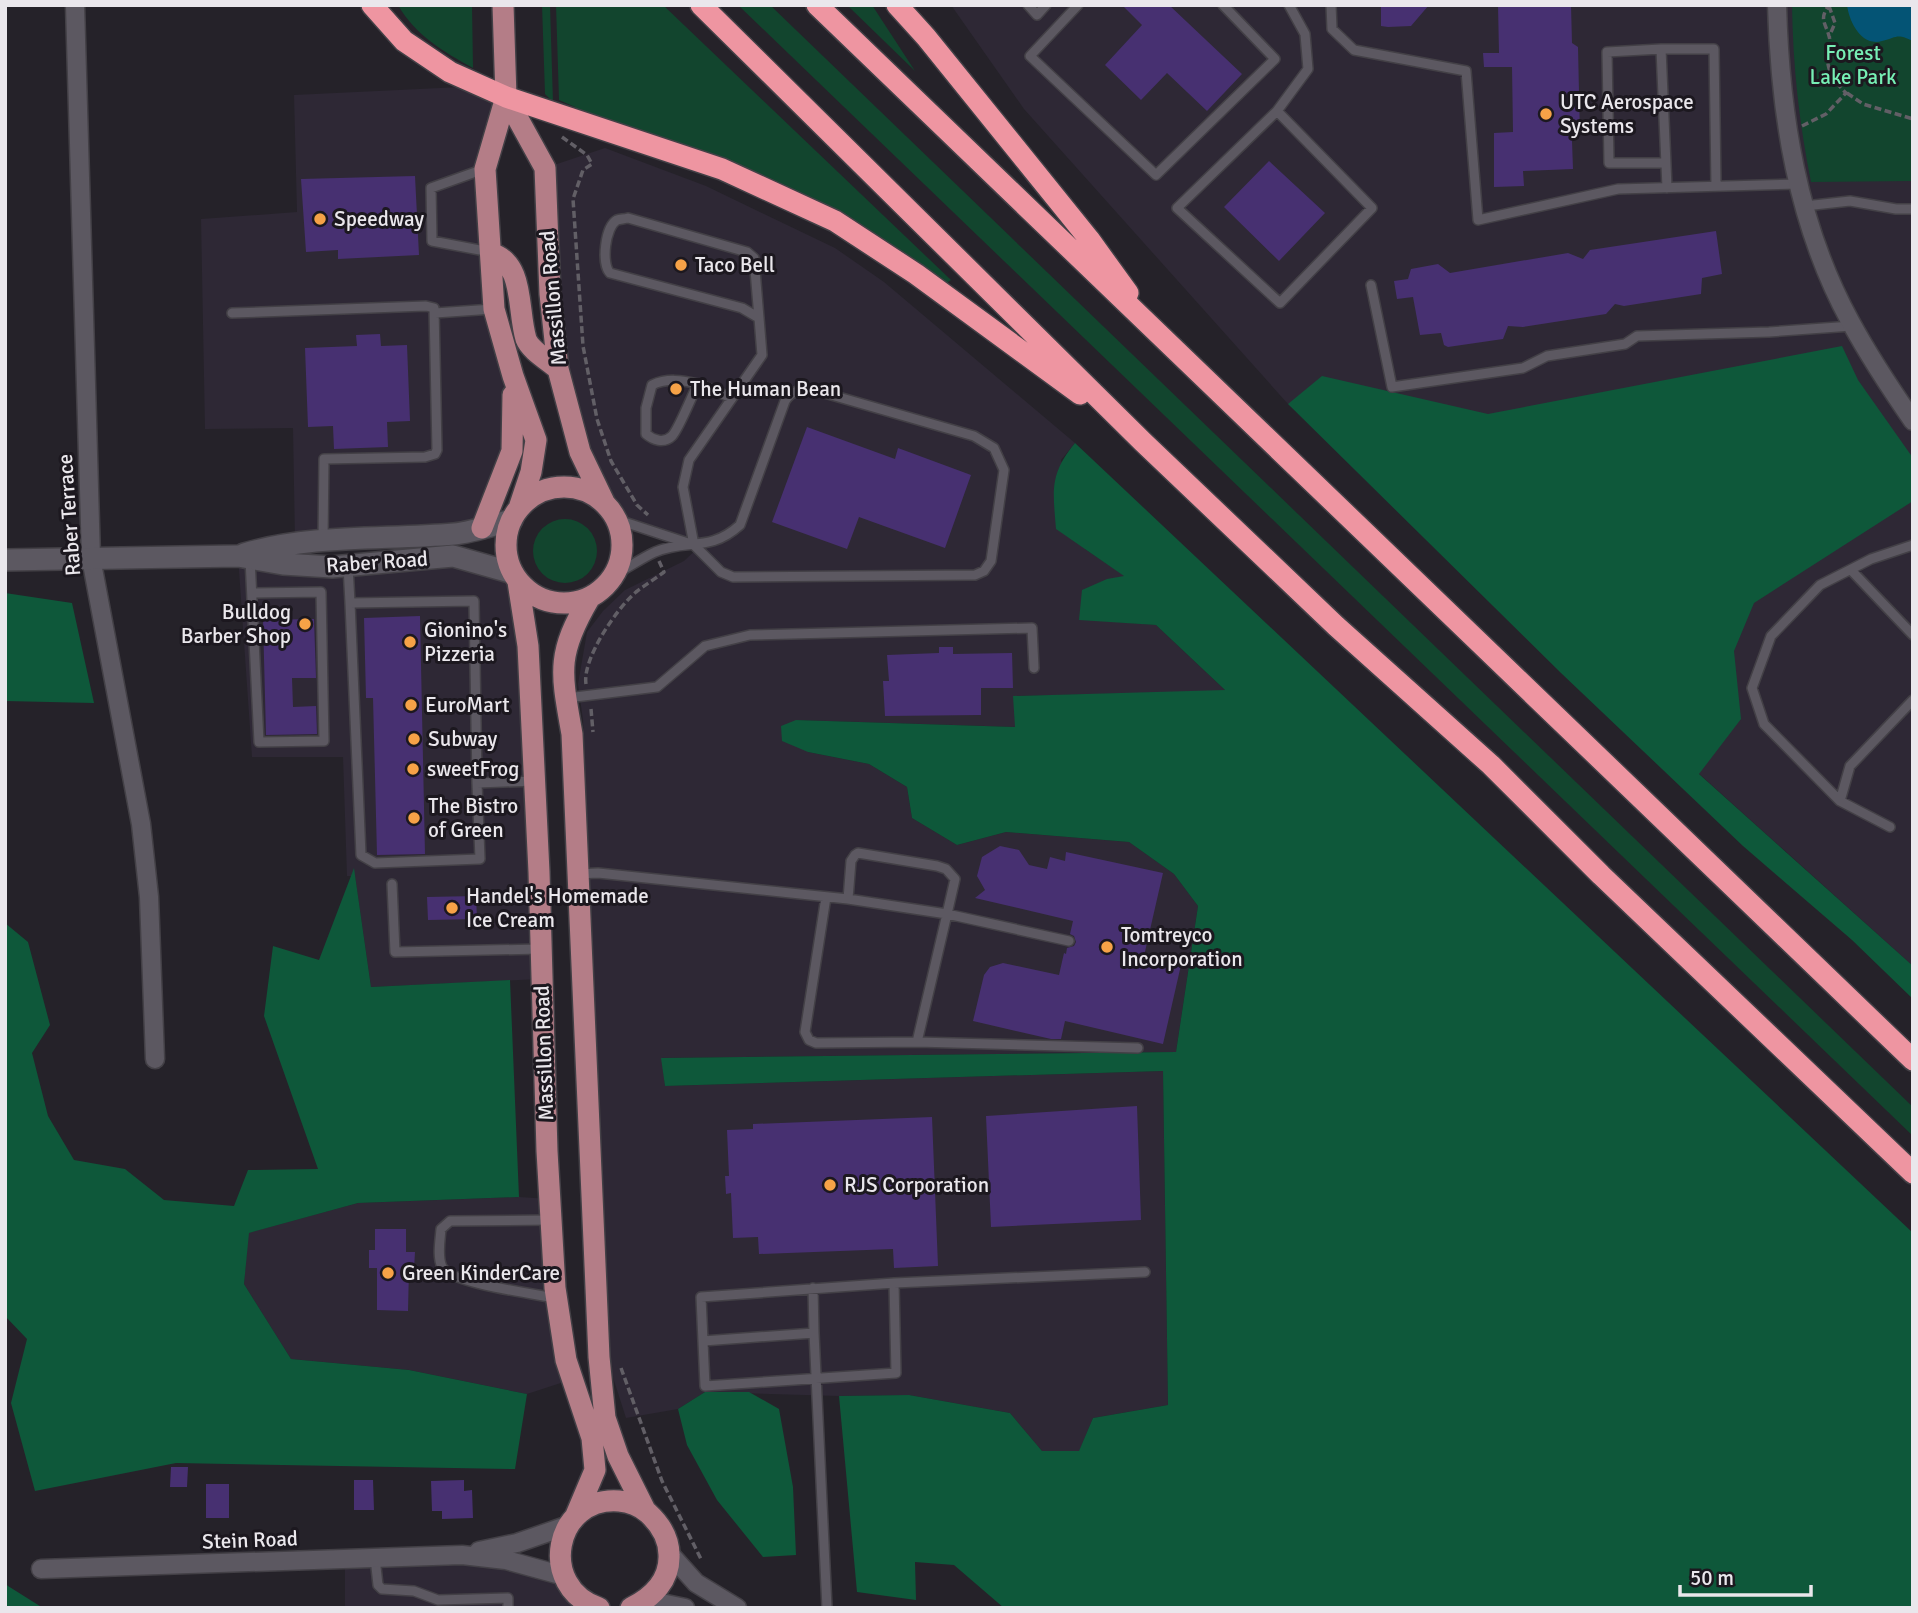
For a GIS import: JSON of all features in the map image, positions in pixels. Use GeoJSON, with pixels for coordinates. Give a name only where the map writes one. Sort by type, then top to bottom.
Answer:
{"type":"FeatureCollection","features":[{"type":"Feature","properties":{"kind":"highway"},"geometry":{"type":"LineString","coordinates":[[372,5],[404,41],[450,72],[506,97],[722,169],[835,222],[916,274],[1143,442]]}},
{"type":"Feature","properties":{"kind":"highway"},"geometry":{"type":"LineString","coordinates":[[701,5],[1143,442],[1335,626],[1491,765],[1601,875],[1913,1173]]}},
{"type":"Feature","properties":{"kind":"highway"},"geometry":{"type":"LineString","coordinates":[[817,5],[1913,1060]]}},
{"type":"Feature","properties":{"kind":"highway"},"geometry":{"type":"LineString","coordinates":[[897,5],[926,37],[1089,239],[1150,327]]}},
{"type":"Feature","properties":{"kind":"main road","name":"Massillon Road"},"geometry":{"type":"LineString","coordinates":[[503,5],[506,97],[485,169],[495,309],[513,376],[536,440],[531,472],[515,514]]}},
{"type":"Feature","properties":{"kind":"main road","name":"Massillon Road"},"geometry":{"type":"LineString","coordinates":[[506,97],[545,168],[550,294],[558,369],[580,452],[604,502]]}},
{"type":"Feature","properties":{"kind":"main road"},"geometry":{"type":"LineString","coordinates":[[491,253],[502,256],[510,265],[519,296],[527,342],[558,369]]}},
{"type":"Feature","properties":{"kind":"main road"},"geometry":{"type":"LineString","coordinates":[[482,528],[512,451],[513,376]]}},
{"type":"Feature","properties":{"kind":"main road"},"geometry":{"type":"LineString","coordinates":[[572,487],[592,493],[604,502],[618,520],[623,538],[622,557],[616,574],[604,589],[589,599],[571,604],[552,603],[534,595],[516,578],[509,565],[505,545],[515,514],[534,495],[552,488],[572,487]]}},
{"type":"Feature","properties":{"kind":"main road","name":"Massillon Road"},"geometry":{"type":"LineString","coordinates":[[516,578],[527,646],[535,781],[547,1151],[557,1298],[566,1360],[592,1438],[595,1470],[559,1548],[560,1567],[566,1581]]}},
{"type":"Feature","properties":{"kind":"main road","name":"Massillon Road"},"geometry":{"type":"LineString","coordinates":[[589,599],[575,623],[564,655],[562,678],[572,734],[599,1357],[605,1418],[618,1456],[645,1510],[658,1521],[670,1554]]}},
{"type":"Feature","properties":{"kind":"main road"},"geometry":{"type":"LineString","coordinates":[[573,1520],[592,1505],[610,1501],[629,1502],[645,1510]]}},
{"type":"Feature","properties":{"kind":"main road"},"geometry":{"type":"LineString","coordinates":[[637,1605],[660,1587],[670,1554]]}},
{"type":"Feature","properties":{"kind":"main road"},"geometry":{"type":"LineString","coordinates":[[566,1581],[573,1608]]}},
{"type":"Feature","properties":{"kind":"main road"},"geometry":{"type":"LineString","coordinates":[[566,1581],[579,1598],[598,1608]]}},
{"type":"Feature","properties":{"kind":"street","name":"Raber Terrace"},"geometry":{"type":"LineString","coordinates":[[75,5],[91,558],[143,835],[149,897],[155,1059]]}},
{"type":"Feature","properties":{"kind":"street"},"geometry":{"type":"LineString","coordinates":[[1777,5],[1779,65],[1787,132],[1805,206],[1830,279],[1853,326],[1880,374],[1906,400],[1913,421]]}},
{"type":"Feature","properties":{"kind":"street","name":"Raber Road"},"geometry":{"type":"LineString","coordinates":[[244,557],[278,545],[323,539],[457,534],[482,528],[515,514]]}},
{"type":"Feature","properties":{"kind":"street","name":"Raber Road"},"geometry":{"type":"LineString","coordinates":[[5,560],[244,557],[283,564],[332,567],[453,556],[516,578]]}},
{"type":"Feature","properties":{"kind":"street","name":"Stein Road"},"geometry":{"type":"LineString","coordinates":[[462,1555],[517,1543],[573,1520]]}},
{"type":"Feature","properties":{"kind":"street"},"geometry":{"type":"LineString","coordinates":[[670,1554],[696,1583],[737,1608]]}},
{"type":"Feature","properties":{"kind":"street","name":"Stein Road"},"geometry":{"type":"LineString","coordinates":[[41,1569],[462,1555],[506,1560],[566,1581]]}},
{"type":"Feature","properties":{"kind":"street"},"geometry":{"type":"LineString","coordinates":[[637,1605],[685,1608]]}},
{"type":"Feature","properties":{"kind":"lane"},"geometry":{"type":"LineString","coordinates":[[1028,5],[1037,15],[1046,5]]}},
{"type":"Feature","properties":{"kind":"lane"},"geometry":{"type":"LineString","coordinates":[[1078,5],[1030,56],[1156,176],[1275,59],[1223,5]]}},
{"type":"Feature","properties":{"kind":"lane"},"geometry":{"type":"LineString","coordinates":[[1277,111],[1372,208],[1280,303],[1177,208],[1277,111],[1308,69],[1305,34],[1289,5]]}},
{"type":"Feature","properties":{"kind":"lane"},"geometry":{"type":"LineString","coordinates":[[1331,5],[1332,29],[1354,50],[1466,71],[1478,220],[1618,189],[1798,184]]}},
{"type":"Feature","properties":{"kind":"lane"},"geometry":{"type":"LineString","coordinates":[[1661,49],[1667,188]]}},
{"type":"Feature","properties":{"kind":"lane"},"geometry":{"type":"LineString","coordinates":[[1666,163],[1609,163],[1607,52],[1714,49],[1716,186]]}},
{"type":"Feature","properties":{"kind":"lane"},"geometry":{"type":"LineString","coordinates":[[485,169],[431,188],[432,241],[491,253]]}},
{"type":"Feature","properties":{"kind":"lane"},"geometry":{"type":"LineString","coordinates":[[1805,206],[1850,201],[1896,209],[1913,209]]}},
{"type":"Feature","properties":{"kind":"lane"},"geometry":{"type":"LineString","coordinates":[[694,545],[683,487],[689,460],[762,355],[759,318],[754,258],[747,252],[628,218],[617,220],[611,226],[604,260],[605,268],[618,276],[742,308],[759,318]]}},
{"type":"Feature","properties":{"kind":"lane"},"geometry":{"type":"LineString","coordinates":[[1371,285],[1392,387],[1523,368],[1547,356],[1625,344],[1637,336],[1769,332],[1853,326]]}},
{"type":"Feature","properties":{"kind":"lane"},"geometry":{"type":"LineString","coordinates":[[232,313],[426,306],[432,306],[435,313],[438,450],[425,457],[324,459],[323,539]]}},
{"type":"Feature","properties":{"kind":"lane"},"geometry":{"type":"LineString","coordinates":[[435,313],[495,309]]}},
{"type":"Feature","properties":{"kind":"lane"},"geometry":{"type":"LineString","coordinates":[[698,384],[672,436],[663,440],[652,440],[646,434],[646,408],[652,385],[662,381],[682,380],[698,384],[732,398]]}},
{"type":"Feature","properties":{"kind":"lane"},"geometry":{"type":"LineString","coordinates":[[616,574],[655,552],[694,545],[712,542],[727,537],[740,525],[785,401],[790,393],[800,390],[814,390],[974,436],[994,448],[1004,470],[990,561],[984,571],[975,575],[733,577],[721,572],[694,545],[618,520]]}},
{"type":"Feature","properties":{"kind":"lane"},"geometry":{"type":"LineString","coordinates":[[1890,827],[1840,801],[1764,724],[1752,688],[1771,635],[1820,585],[1871,559],[1913,545]]}},
{"type":"Feature","properties":{"kind":"lane"},"geometry":{"type":"LineString","coordinates":[[244,557],[253,593],[259,742],[324,741],[321,592],[253,593]]}},
{"type":"Feature","properties":{"kind":"lane"},"geometry":{"type":"LineString","coordinates":[[348,566],[362,855],[375,863],[480,859],[474,601],[350,603]]}},
{"type":"Feature","properties":{"kind":"lane"},"geometry":{"type":"LineString","coordinates":[[1851,570],[1913,635]]}},
{"type":"Feature","properties":{"kind":"lane"},"geometry":{"type":"LineString","coordinates":[[566,698],[657,687],[705,646],[750,635],[1032,628],[1034,668]]}},
{"type":"Feature","properties":{"kind":"lane"},"geometry":{"type":"LineString","coordinates":[[1840,801],[1850,766],[1913,700]]}},
{"type":"Feature","properties":{"kind":"lane"},"geometry":{"type":"LineString","coordinates":[[477,783],[535,781]]}},
{"type":"Feature","properties":{"kind":"lane"},"geometry":{"type":"LineString","coordinates":[[848,899],[852,858],[862,853],[946,869],[955,878],[917,1042]]}},
{"type":"Feature","properties":{"kind":"lane"},"geometry":{"type":"LineString","coordinates":[[578,874],[598,873],[848,899],[947,914],[1069,941]]}},
{"type":"Feature","properties":{"kind":"lane"},"geometry":{"type":"LineString","coordinates":[[392,884],[394,952],[541,948]]}},
{"type":"Feature","properties":{"kind":"lane"},"geometry":{"type":"LineString","coordinates":[[825,897],[804,1032],[809,1040],[816,1044],[917,1042],[1138,1048]]}},
{"type":"Feature","properties":{"kind":"lane"},"geometry":{"type":"LineString","coordinates":[[551,1220],[450,1221],[441,1230],[441,1265],[447,1275],[464,1280],[557,1298]]}},
{"type":"Feature","properties":{"kind":"lane"},"geometry":{"type":"LineString","coordinates":[[894,1283],[896,1373],[705,1386],[701,1297],[894,1283],[1146,1272]]}},
{"type":"Feature","properties":{"kind":"lane"},"geometry":{"type":"LineString","coordinates":[[813,1289],[827,1608]]}},
{"type":"Feature","properties":{"kind":"lane"},"geometry":{"type":"LineString","coordinates":[[703,1341],[814,1333]]}},
{"type":"Feature","properties":{"kind":"lane"},"geometry":{"type":"LineString","coordinates":[[375,1558],[378,1585],[382,1589],[414,1591],[438,1600],[508,1598],[508,1608]]}},
{"type":"Feature","properties":{"kind":"path"},"geometry":{"type":"LineString","coordinates":[[1829,5],[1822,24],[1829,37]]}},
{"type":"Feature","properties":{"kind":"path"},"geometry":{"type":"LineString","coordinates":[[1829,5],[1835,23],[1829,37],[1828,65],[1834,80],[1846,93],[1863,104],[1913,119]]}},
{"type":"Feature","properties":{"kind":"path"},"geometry":{"type":"LineString","coordinates":[[1787,132],[1826,114],[1846,93]]}},
{"type":"Feature","properties":{"kind":"path"},"geometry":{"type":"LineString","coordinates":[[587,155],[593,164],[583,170],[573,199],[583,346],[597,419],[611,461],[637,505],[658,524],[656,533]]}},
{"type":"Feature","properties":{"kind":"path"},"geometry":{"type":"LineString","coordinates":[[593,744],[585,678],[593,651],[634,593],[664,572],[655,552]]}},
{"type":"Feature","properties":{"kind":"path"},"geometry":{"type":"LineString","coordinates":[[620,1368],[663,1481],[695,1550],[713,1578],[705,1588]]}},
{"type":"Feature","properties":{"kind":"shaded area"},"geometry":{"type":"Polygon","coordinates":[[[951,5],[1913,5],[1913,966],[1288,404],[1024,109],[951,5]]]}},
{"type":"Feature","properties":{"kind":"shaded area"},"geometry":{"type":"Polygon","coordinates":[[[482,86],[506,97],[485,169],[514,407],[482,528],[295,542],[293,428],[205,429],[201,219],[297,212],[294,95],[482,86]]]}},
{"type":"Feature","properties":{"kind":"shaded area"},"geometry":{"type":"Polygon","coordinates":[[[605,148],[706,186],[835,248],[884,282],[1075,443],[1061,460],[1085,549],[1125,576],[1079,619],[1156,625],[1226,691],[1014,696],[1016,727],[796,720],[808,752],[869,764],[907,787],[912,818],[957,845],[1006,832],[1129,842],[1174,874],[1198,906],[1176,1052],[662,1058],[665,1086],[1163,1071],[1168,1405],[1093,1418],[1079,1452],[1042,1451],[1010,1413],[909,1395],[705,1392],[678,1409],[626,1418],[610,1368],[583,720],[578,684],[587,632],[603,611],[625,590],[684,561],[702,544],[618,520],[608,505],[558,369],[545,168],[605,148]]]}},
{"type":"Feature","properties":{"kind":"shaded area"},"geometry":{"type":"Polygon","coordinates":[[[238,556],[283,564],[453,556],[513,573],[542,979],[371,987],[355,876],[347,876],[343,757],[252,757],[238,556]]]}},
{"type":"Feature","properties":{"kind":"shaded area"},"geometry":{"type":"Polygon","coordinates":[[[519,1197],[550,1199],[573,1379],[527,1394],[409,1370],[291,1359],[244,1284],[248,1233],[358,1203],[519,1197]]]}},
{"type":"Feature","properties":{"kind":"shaded area"},"geometry":{"type":"Polygon","coordinates":[[[462,1555],[569,1586],[573,1608],[345,1608],[345,1559],[462,1555]]]}},
{"type":"Feature","properties":{"kind":"green space"},"geometry":{"type":"Polygon","coordinates":[[[398,5],[472,5],[473,68],[422,34],[398,5]]]}},
{"type":"Feature","properties":{"kind":"green space"},"geometry":{"type":"Polygon","coordinates":[[[542,5],[550,5],[553,102],[545,94],[542,5]]]}},
{"type":"Feature","properties":{"kind":"green space"},"geometry":{"type":"Polygon","coordinates":[[[556,5],[663,5],[951,280],[947,283],[853,221],[576,112],[575,107],[559,100],[556,5]]]}},
{"type":"Feature","properties":{"kind":"green space"},"geometry":{"type":"Polygon","coordinates":[[[738,5],[770,5],[1913,1107],[1913,1136],[738,5]]]}},
{"type":"Feature","properties":{"kind":"green space"},"geometry":{"type":"Polygon","coordinates":[[[847,5],[872,5],[915,71],[847,5]]]}},
{"type":"Feature","properties":{"kind":"green space","name":"Forest Lake Park"},"geometry":{"type":"Polygon","coordinates":[[[1792,5],[1913,5],[1913,181],[1811,182],[1797,94],[1792,5]]]}},
{"type":"Feature","properties":{"kind":"green space"},"geometry":{"type":"Polygon","coordinates":[[[1842,346],[1858,380],[1913,458],[1913,501],[1754,603],[1734,651],[1741,719],[1699,774],[1913,966],[1913,999],[1852,940],[1743,846],[1561,673],[1288,404],[1322,376],[1488,414],[1842,346]]]}},
{"type":"Feature","properties":{"kind":"green space"},"geometry":{"type":"Polygon","coordinates":[[[1075,443],[1913,1233],[1913,1608],[1004,1608],[954,1565],[915,1562],[916,1600],[857,1592],[839,1396],[909,1395],[1010,1413],[1042,1451],[1079,1451],[1093,1418],[1168,1405],[1163,1071],[665,1086],[661,1058],[1176,1052],[1198,906],[1174,874],[1129,842],[1006,832],[957,845],[912,818],[907,787],[869,764],[808,752],[782,741],[781,726],[796,720],[1015,727],[1013,696],[1225,690],[1156,625],[1079,620],[1082,590],[1107,579],[1124,576],[1056,529],[1055,483],[1061,464],[1075,443]]]}},
{"type":"Feature","properties":{"kind":"green space"},"geometry":{"type":"Polygon","coordinates":[[[565,519],[583,525],[591,533],[597,551],[591,569],[583,577],[565,583],[547,577],[539,569],[533,551],[539,533],[547,525],[565,519]]]}},
{"type":"Feature","properties":{"kind":"green space"},"geometry":{"type":"Polygon","coordinates":[[[5,593],[72,603],[94,703],[5,701],[5,593]]]}},
{"type":"Feature","properties":{"kind":"green space"},"geometry":{"type":"Polygon","coordinates":[[[354,868],[371,987],[510,980],[519,1197],[358,1203],[249,1233],[244,1284],[291,1359],[409,1370],[527,1394],[515,1469],[176,1463],[35,1491],[11,1403],[27,1339],[5,1316],[5,923],[28,942],[50,1025],[32,1053],[48,1116],[74,1160],[125,1169],[164,1200],[234,1206],[248,1170],[318,1169],[264,1016],[273,946],[319,960],[354,868]]]}},
{"type":"Feature","properties":{"kind":"green space"},"geometry":{"type":"Polygon","coordinates":[[[705,1392],[749,1392],[779,1409],[793,1487],[796,1555],[763,1557],[717,1500],[687,1445],[678,1409],[705,1392]]]}},
{"type":"Feature","properties":{"kind":"green space"},"geometry":{"type":"Polygon","coordinates":[[[5,1583],[8,1586],[43,1608],[5,1608],[5,1583]]]}},
{"type":"Feature","properties":{"kind":"water"},"geometry":{"type":"Polygon","coordinates":[[[1847,5],[1913,5],[1913,41],[1900,36],[1875,42],[1868,40],[1853,25],[1847,5]]]}},
{"type":"Feature","properties":{"kind":"building"},"geometry":{"type":"Polygon","coordinates":[[[1122,5],[1169,5],[1242,74],[1207,111],[1167,73],[1141,100],[1105,65],[1142,25],[1122,5]]]}},
{"type":"Feature","properties":{"kind":"building"},"geometry":{"type":"Polygon","coordinates":[[[1381,5],[1429,5],[1411,26],[1388,27],[1381,26],[1381,5]]]}},
{"type":"Feature","properties":{"kind":"building","name":"UTC Aerospace Systems"},"geometry":{"type":"Polygon","coordinates":[[[1498,5],[1571,5],[1572,43],[1578,47],[1580,137],[1572,141],[1573,169],[1523,171],[1524,186],[1494,187],[1494,133],[1513,132],[1512,67],[1484,67],[1483,53],[1499,53],[1498,5]]]}},
{"type":"Feature","properties":{"kind":"building"},"geometry":{"type":"Polygon","coordinates":[[[1269,161],[1325,213],[1279,261],[1224,207],[1269,161]]]}},
{"type":"Feature","properties":{"kind":"building","name":"Speedway"},"geometry":{"type":"Polygon","coordinates":[[[415,176],[419,255],[338,259],[338,250],[306,252],[301,179],[415,176]]]}},
{"type":"Feature","properties":{"kind":"building"},"geometry":{"type":"Polygon","coordinates":[[[1716,231],[1722,274],[1702,278],[1701,294],[1624,306],[1615,304],[1606,314],[1523,327],[1508,326],[1503,339],[1448,347],[1444,345],[1441,333],[1420,335],[1413,297],[1397,299],[1394,281],[1408,279],[1411,269],[1438,264],[1450,273],[1568,253],[1583,259],[1590,250],[1716,231]]]}},
{"type":"Feature","properties":{"kind":"building"},"geometry":{"type":"Polygon","coordinates":[[[380,334],[381,346],[407,345],[410,421],[387,422],[388,447],[334,449],[333,426],[308,427],[305,348],[357,346],[356,335],[380,334]]]}},
{"type":"Feature","properties":{"kind":"building"},"geometry":{"type":"Polygon","coordinates":[[[807,427],[895,459],[898,448],[971,475],[945,548],[859,517],[847,549],[772,522],[807,427]]]}},
{"type":"Feature","properties":{"kind":"building"},"geometry":{"type":"Polygon","coordinates":[[[420,616],[425,854],[377,855],[373,698],[366,698],[364,618],[420,616]]]}},
{"type":"Feature","properties":{"kind":"building"},"geometry":{"type":"Polygon","coordinates":[[[314,619],[316,678],[292,678],[293,707],[316,706],[317,734],[266,735],[263,620],[314,619]]]}},
{"type":"Feature","properties":{"kind":"building"},"geometry":{"type":"Polygon","coordinates":[[[939,647],[953,647],[953,654],[1012,653],[1013,688],[981,688],[981,715],[885,716],[883,681],[889,681],[887,655],[939,653],[939,647]]]}},
{"type":"Feature","properties":{"kind":"building","name":"Tomtreyco Incorporation"},"geometry":{"type":"Polygon","coordinates":[[[1000,846],[1019,850],[1029,865],[1047,869],[1050,857],[1065,861],[1066,852],[1163,873],[1144,956],[1181,965],[1163,1044],[1065,1021],[1061,1039],[1051,1039],[973,1021],[984,975],[990,967],[1003,963],[1059,975],[1064,953],[1076,942],[1070,934],[1073,921],[975,898],[985,890],[977,876],[982,857],[1000,846]]]}},
{"type":"Feature","properties":{"kind":"building","name":"Handel's Homemade Ice Cream"},"geometry":{"type":"Polygon","coordinates":[[[476,896],[477,919],[428,920],[427,897],[476,896]]]}},
{"type":"Feature","properties":{"kind":"building"},"geometry":{"type":"Polygon","coordinates":[[[1137,1106],[1141,1220],[991,1227],[986,1116],[1137,1106]]]}},
{"type":"Feature","properties":{"kind":"building","name":"RJS Corporation"},"geometry":{"type":"Polygon","coordinates":[[[932,1117],[938,1266],[894,1268],[893,1249],[759,1254],[758,1237],[733,1238],[731,1193],[726,1194],[725,1176],[729,1176],[727,1130],[753,1129],[753,1124],[932,1117]]]}},
{"type":"Feature","properties":{"kind":"building","name":"Green KinderCare"},"geometry":{"type":"Polygon","coordinates":[[[375,1229],[406,1229],[406,1252],[415,1252],[414,1269],[409,1269],[408,1311],[377,1310],[377,1268],[369,1268],[369,1250],[375,1250],[375,1229]]]}},
{"type":"Feature","properties":{"kind":"building"},"geometry":{"type":"Polygon","coordinates":[[[171,1467],[188,1467],[187,1487],[170,1487],[171,1467]]]}},
{"type":"Feature","properties":{"kind":"building"},"geometry":{"type":"Polygon","coordinates":[[[354,1480],[373,1480],[374,1510],[354,1510],[354,1480]]]}},
{"type":"Feature","properties":{"kind":"building"},"geometry":{"type":"Polygon","coordinates":[[[464,1480],[464,1491],[472,1490],[473,1518],[442,1519],[442,1511],[432,1511],[431,1481],[464,1480]]]}},
{"type":"Feature","properties":{"kind":"building"},"geometry":{"type":"Polygon","coordinates":[[[206,1484],[229,1484],[229,1518],[206,1518],[206,1484]]]}},
{"type":"Feature","properties":{"kind":"place","name":"UTC Aerospace Systems"},"geometry":{"type":"Point","coordinates":[1546,114]}},
{"type":"Feature","properties":{"kind":"place","name":"Speedway"},"geometry":{"type":"Point","coordinates":[320,219]}},
{"type":"Feature","properties":{"kind":"place","name":"Taco Bell"},"geometry":{"type":"Point","coordinates":[681,265]}},
{"type":"Feature","properties":{"kind":"place","name":"The Human Bean"},"geometry":{"type":"Point","coordinates":[676,389]}},
{"type":"Feature","properties":{"kind":"place","name":"Bulldog Barber Shop"},"geometry":{"type":"Point","coordinates":[305,624]}},
{"type":"Feature","properties":{"kind":"place","name":"Gionino's Pizzeria"},"geometry":{"type":"Point","coordinates":[410,642]}},
{"type":"Feature","properties":{"kind":"place","name":"EuroMart"},"geometry":{"type":"Point","coordinates":[411,705]}},
{"type":"Feature","properties":{"kind":"place","name":"Subway"},"geometry":{"type":"Point","coordinates":[414,739]}},
{"type":"Feature","properties":{"kind":"place","name":"sweetFrog"},"geometry":{"type":"Point","coordinates":[413,769]}},
{"type":"Feature","properties":{"kind":"place","name":"The Bistro of Green"},"geometry":{"type":"Point","coordinates":[414,818]}},
{"type":"Feature","properties":{"kind":"place","name":"Handel's Homemade Ice Cream"},"geometry":{"type":"Point","coordinates":[452,908]}},
{"type":"Feature","properties":{"kind":"place","name":"Tomtreyco Incorporation"},"geometry":{"type":"Point","coordinates":[1107,947]}},
{"type":"Feature","properties":{"kind":"place","name":"RJS Corporation"},"geometry":{"type":"Point","coordinates":[830,1185]}},
{"type":"Feature","properties":{"kind":"place","name":"Green KinderCare"},"geometry":{"type":"Point","coordinates":[388,1273]}}]}
